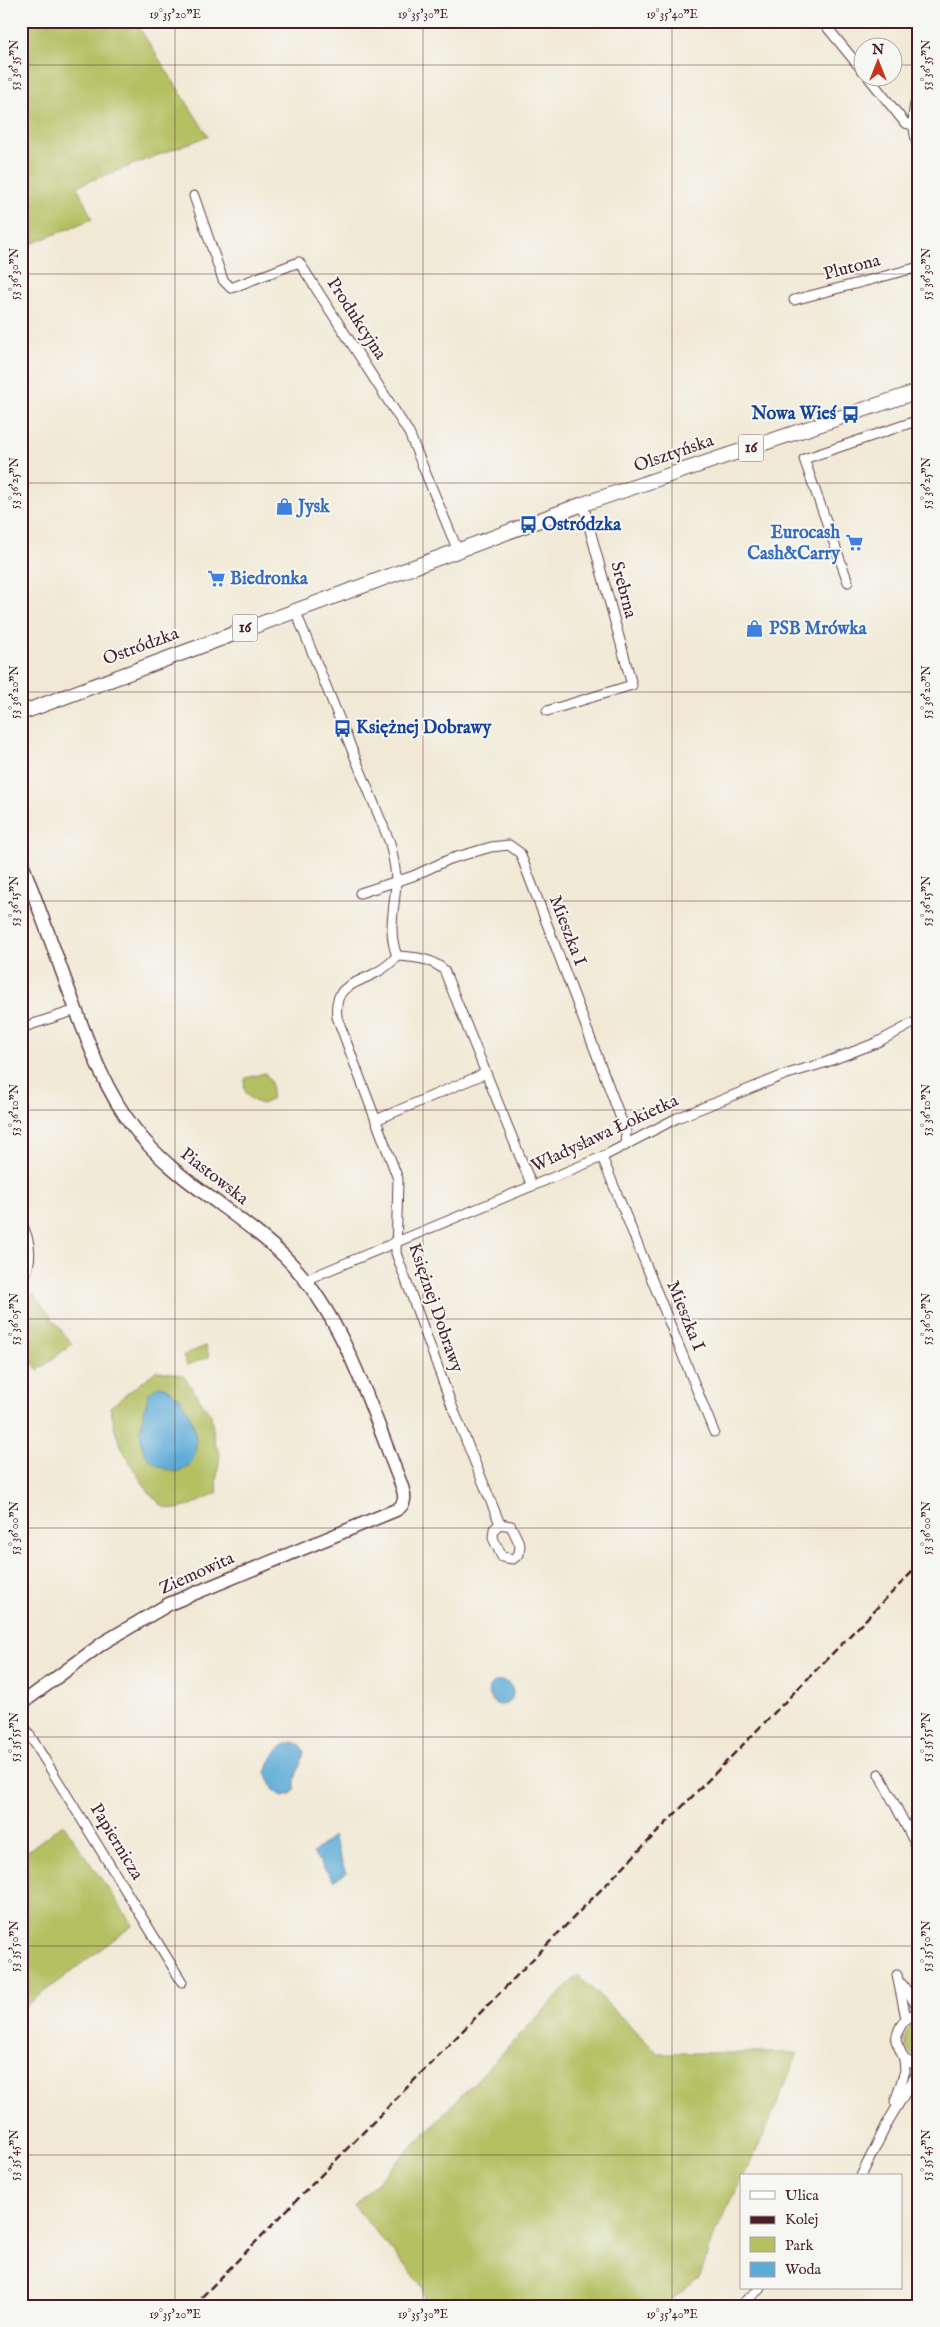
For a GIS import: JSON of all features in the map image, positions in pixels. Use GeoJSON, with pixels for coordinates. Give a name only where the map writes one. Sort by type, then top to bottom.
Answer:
{"type":"FeatureCollection","features":[{"type":"Feature","properties":{"kind":"main road","name":"Olsztyńska"},"geometry":{"type":"LineString","coordinates":[[583,504],[919,391]]}},
{"type":"Feature","properties":{"kind":"main road","name":"Ostródzka"},"geometry":{"type":"LineString","coordinates":[[21,712],[583,504]]}},
{"type":"Feature","properties":{"kind":"street"},"geometry":{"type":"LineString","coordinates":[[822,21],[852,58]]}},
{"type":"Feature","properties":{"kind":"street"},"geometry":{"type":"LineString","coordinates":[[877,88],[905,123],[912,125]]}},
{"type":"Feature","properties":{"kind":"street"},"geometry":{"type":"LineString","coordinates":[[919,92],[914,105],[912,125],[919,152]]}},
{"type":"Feature","properties":{"kind":"street","name":"Produkcyjna"},"geometry":{"type":"LineString","coordinates":[[194,196],[223,280],[231,288],[300,262],[409,432],[458,551]]}},
{"type":"Feature","properties":{"kind":"street","name":"Plutona"},"geometry":{"type":"LineString","coordinates":[[794,300],[919,267]]}},
{"type":"Feature","properties":{"kind":"street"},"geometry":{"type":"LineString","coordinates":[[848,582],[804,459],[919,420]]}},
{"type":"Feature","properties":{"kind":"street","name":"Srebrna"},"geometry":{"type":"LineString","coordinates":[[547,710],[632,685],[583,504]]}},
{"type":"Feature","properties":{"kind":"street"},"geometry":{"type":"LineString","coordinates":[[295,610],[390,843],[396,882],[391,935],[397,956],[419,958],[437,964],[444,970],[532,1186]]}},
{"type":"Feature","properties":{"kind":"street","name":"Mieszka I"},"geometry":{"type":"LineString","coordinates":[[396,882],[450,859],[491,847],[509,845],[520,853],[626,1132],[625,1146]]}},
{"type":"Feature","properties":{"kind":"street","name":"Piastowska"},"geometry":{"type":"LineString","coordinates":[[21,861],[97,1064],[119,1107],[134,1129],[153,1150],[181,1175],[266,1240],[305,1280],[338,1333],[358,1378],[404,1490],[403,1505]]}},
{"type":"Feature","properties":{"kind":"street"},"geometry":{"type":"LineString","coordinates":[[360,893],[396,882]]}},
{"type":"Feature","properties":{"kind":"street","name":"Księżnej Dobrawy"},"geometry":{"type":"LineString","coordinates":[[397,956],[379,972],[344,989],[338,998],[337,1017],[398,1180],[395,1243],[399,1262],[500,1524]]}},
{"type":"Feature","properties":{"kind":"street"},"geometry":{"type":"LineString","coordinates":[[21,1028],[76,1010]]}},
{"type":"Feature","properties":{"kind":"street","name":"Władysława Łokietka"},"geometry":{"type":"LineString","coordinates":[[305,1280],[602,1157],[676,1118],[784,1075],[824,1063],[876,1043],[919,1020]]}},
{"type":"Feature","properties":{"kind":"street"},"geometry":{"type":"LineString","coordinates":[[376,1120],[486,1073]]}},
{"type":"Feature","properties":{"kind":"street","name":"Mieszka I"},"geometry":{"type":"LineString","coordinates":[[602,1157],[714,1432]]}},
{"type":"Feature","properties":{"kind":"street"},"geometry":{"type":"LineString","coordinates":[[21,1222],[27,1234],[30,1255],[30,1264],[21,1282]]}},
{"type":"Feature","properties":{"kind":"street","name":"Ziemowita"},"geometry":{"type":"LineString","coordinates":[[21,1704],[103,1642],[169,1604],[201,1589],[396,1510],[403,1505]]}},
{"type":"Feature","properties":{"kind":"street","name":"Papiernicza"},"geometry":{"type":"LineString","coordinates":[[21,1721],[182,1982]]}},
{"type":"Feature","properties":{"kind":"street"},"geometry":{"type":"LineString","coordinates":[[878,1774],[919,1851]]}},
{"type":"Feature","properties":{"kind":"street"},"geometry":{"type":"LineString","coordinates":[[889,2120],[905,2071],[904,2059],[896,2041],[899,2028],[906,2018],[919,2011],[897,1975],[906,2018]]}},
{"type":"Feature","properties":{"kind":"street"},"geometry":{"type":"LineString","coordinates":[[862,2174],[889,2120],[919,2068],[904,2059]]}},
{"type":"Feature","properties":{"kind":"street"},"geometry":{"type":"LineString","coordinates":[[739,2306],[759,2290]]}},
{"type":"Feature","properties":{"kind":"green space"},"geometry":{"type":"Polygon","coordinates":[[[21,21],[135,21],[208,136],[77,186],[92,219],[21,248],[21,21]]]}},
{"type":"Feature","properties":{"kind":"green space"},"geometry":{"type":"Polygon","coordinates":[[[265,1073],[271,1082],[272,1092],[271,1099],[263,1104],[251,1099],[244,1088],[246,1078],[265,1073]]]}},
{"type":"Feature","properties":{"kind":"green space"},"geometry":{"type":"Polygon","coordinates":[[[33,1294],[72,1344],[38,1370],[21,1348],[21,1303],[33,1294]]]}},
{"type":"Feature","properties":{"kind":"green space"},"geometry":{"type":"Polygon","coordinates":[[[206,1346],[209,1357],[187,1365],[183,1355],[206,1346]]]}},
{"type":"Feature","properties":{"kind":"green space"},"geometry":{"type":"Polygon","coordinates":[[[156,1371],[183,1375],[211,1415],[215,1444],[220,1454],[216,1483],[218,1492],[186,1507],[167,1508],[153,1497],[130,1463],[115,1430],[110,1407],[156,1371]]]}},
{"type":"Feature","properties":{"kind":"green space"},"geometry":{"type":"Polygon","coordinates":[[[63,1824],[133,1925],[21,2009],[21,1856],[63,1824]]]}},
{"type":"Feature","properties":{"kind":"green space"},"geometry":{"type":"Polygon","coordinates":[[[578,1975],[658,2053],[798,2053],[763,2137],[745,2174],[740,2174],[740,2183],[712,2239],[700,2277],[664,2306],[424,2306],[423,2287],[354,2206],[578,1975]]]}},
{"type":"Feature","properties":{"kind":"green space"},"geometry":{"type":"Polygon","coordinates":[[[919,2020],[919,2059],[908,2051],[905,2040],[909,2028],[919,2020]]]}},
{"type":"Feature","properties":{"kind":"water"},"geometry":{"type":"Polygon","coordinates":[[[158,1386],[168,1389],[177,1396],[185,1406],[195,1431],[196,1444],[194,1456],[189,1465],[176,1472],[156,1465],[147,1457],[141,1440],[142,1420],[149,1393],[158,1386]]]}},
{"type":"Feature","properties":{"kind":"water"},"geometry":{"type":"Polygon","coordinates":[[[501,1681],[509,1685],[513,1693],[509,1701],[501,1705],[493,1701],[489,1693],[493,1685],[501,1681]]]}},
{"type":"Feature","properties":{"kind":"water"},"geometry":{"type":"Polygon","coordinates":[[[294,1742],[301,1745],[304,1753],[295,1779],[295,1789],[291,1794],[282,1796],[273,1789],[266,1772],[276,1752],[283,1746],[294,1742]]]}},
{"type":"Feature","properties":{"kind":"water"},"geometry":{"type":"Polygon","coordinates":[[[333,1836],[346,1873],[334,1881],[313,1853],[333,1836]]]}},
{"type":"Feature","properties":{"kind":"railway"},"geometry":{"type":"LineString","coordinates":[[193,2306],[919,1565]]}},
{"type":"Feature","properties":{"kind":"place","name":"Nowa Wieś"},"geometry":{"type":"Point","coordinates":[850,414]}},
{"type":"Feature","properties":{"kind":"place","name":"Jysk"},"geometry":{"type":"Point","coordinates":[284,507]}},
{"type":"Feature","properties":{"kind":"place","name":"Ostródzka"},"geometry":{"type":"Point","coordinates":[528,525]}},
{"type":"Feature","properties":{"kind":"place","name":"Eurocash Cash&Carry"},"geometry":{"type":"Point","coordinates":[854,543]}},
{"type":"Feature","properties":{"kind":"place","name":"Biedronka"},"geometry":{"type":"Point","coordinates":[216,579]}},
{"type":"Feature","properties":{"kind":"place","name":"PSB Mrówka"},"geometry":{"type":"Point","coordinates":[755,629]}},
{"type":"Feature","properties":{"kind":"place","name":"Księżnej Dobrawy"},"geometry":{"type":"Point","coordinates":[342,728]}}]}
